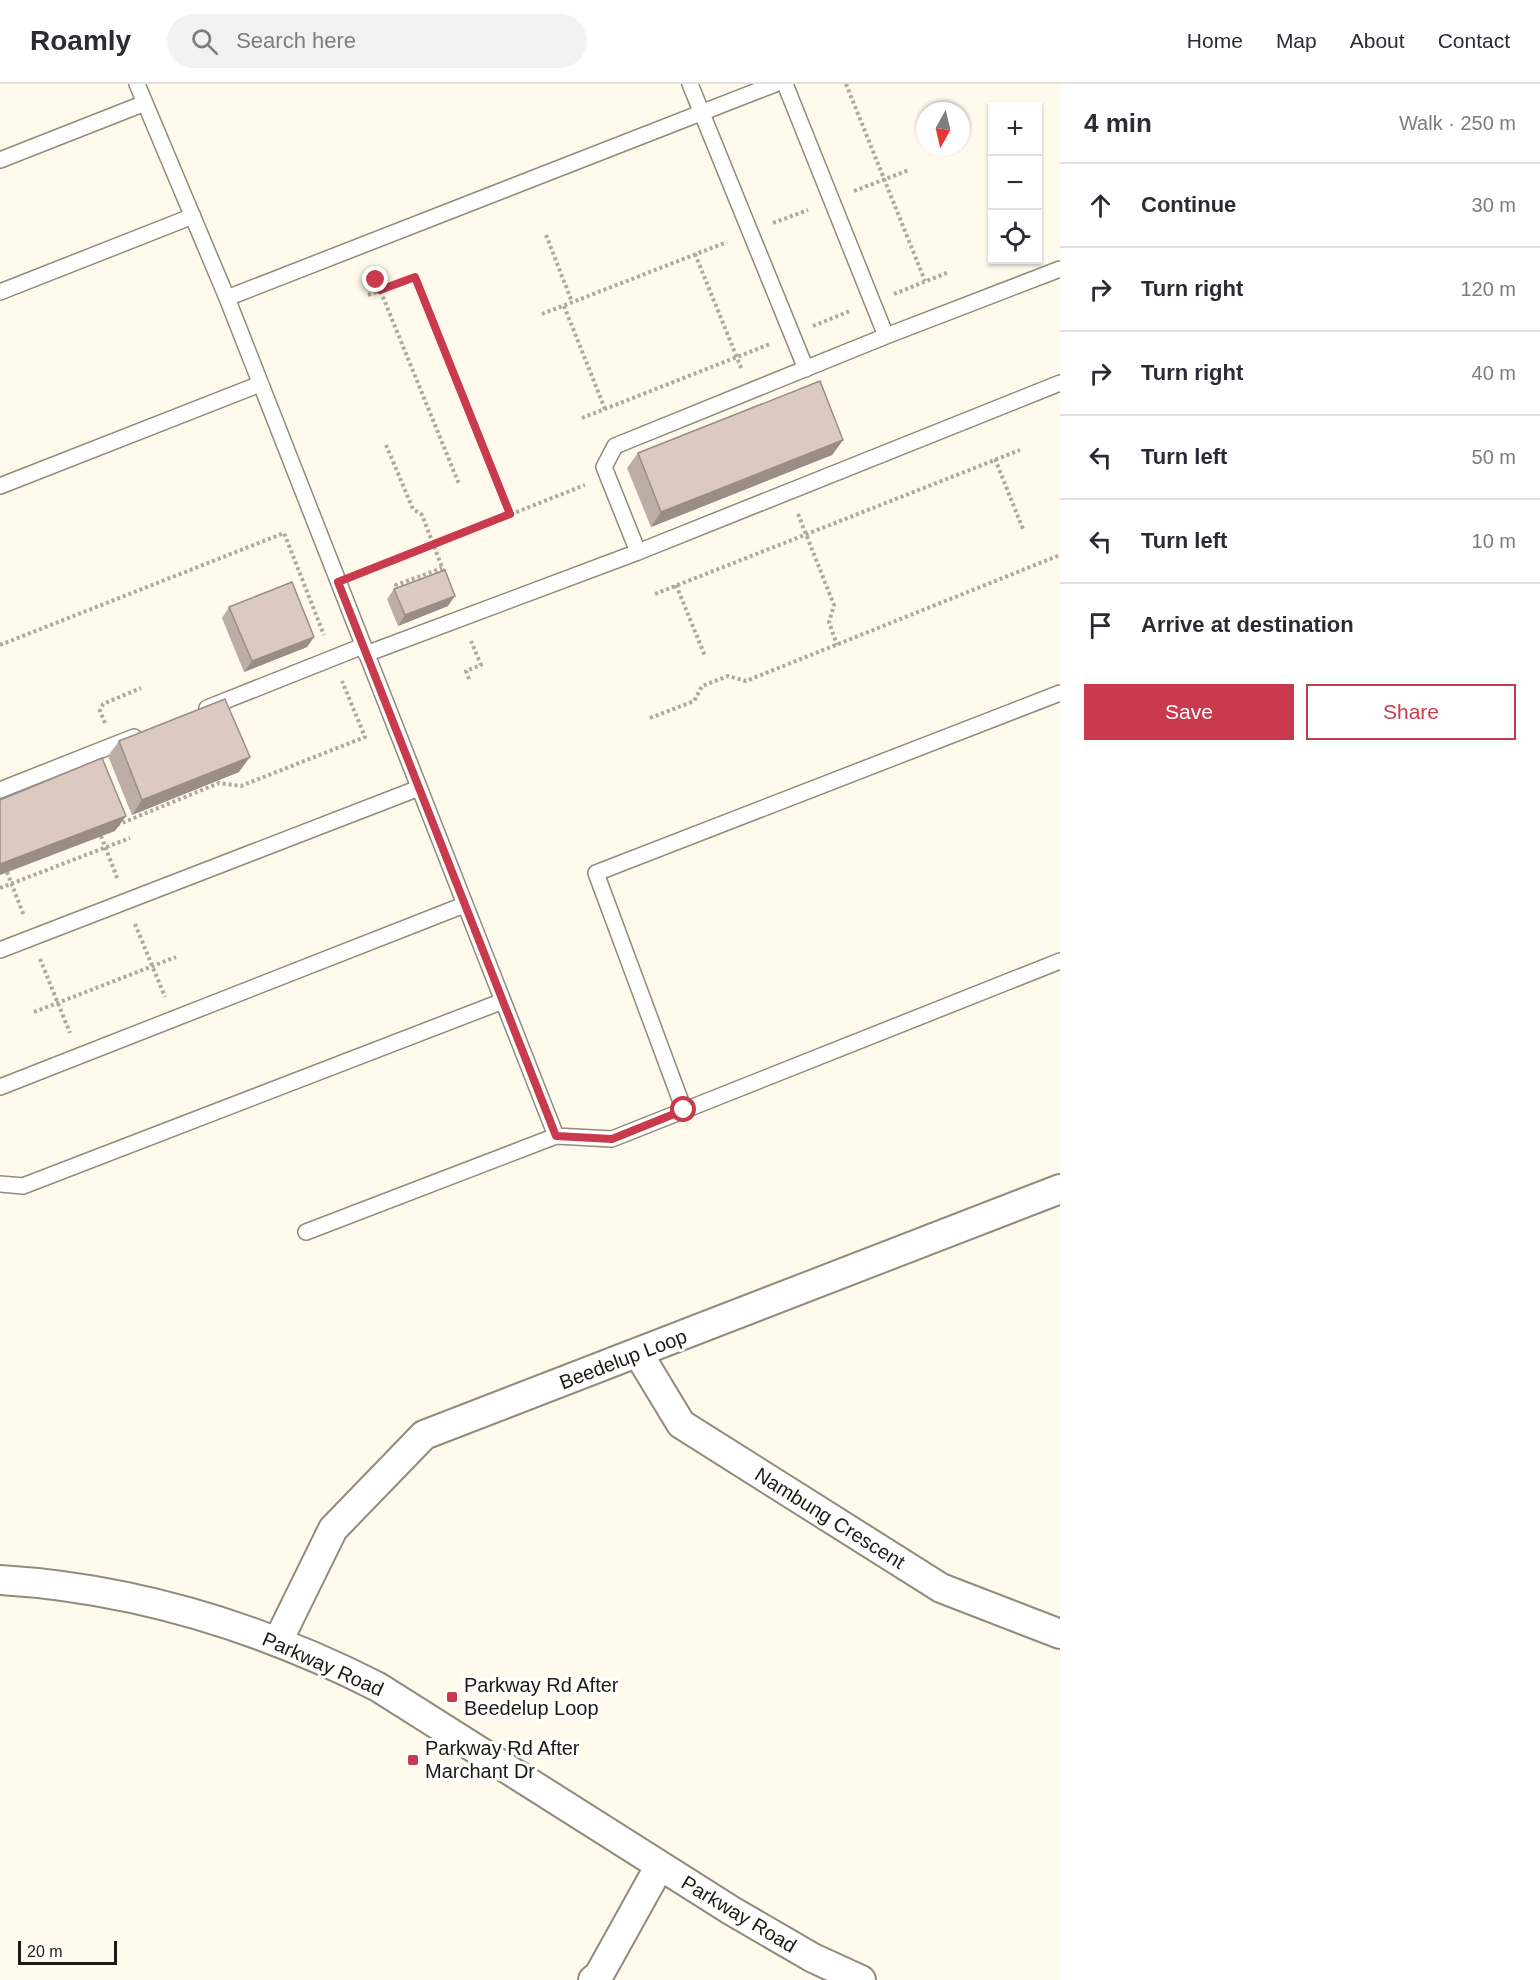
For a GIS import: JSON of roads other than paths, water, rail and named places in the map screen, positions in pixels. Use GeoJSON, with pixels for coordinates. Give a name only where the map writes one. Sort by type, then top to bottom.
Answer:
{"type":"FeatureCollection","features":[{"type":"Feature","properties":{"kind":"street","name":"Beedelup Loop"},"geometry":{"type":"LineString","coordinates":[[278,1641],[333,1529],[424,1435],[1060,1189]]}},
{"type":"Feature","properties":{"kind":"street","name":"Nambung Crescent"},"geometry":{"type":"LineString","coordinates":[[638,1353],[681,1424],[941,1588],[1060,1634]]}},
{"type":"Feature","properties":{"kind":"street","name":"Parkway Road"},"geometry":{"type":"LineString","coordinates":[[0,1580],[145,1601],[199,1614],[278,1641],[332,1663],[378,1687],[659,1867],[813,1958],[861,1980]]}},
{"type":"Feature","properties":{"kind":"street"},"geometry":{"type":"LineString","coordinates":[[593,1980],[599,1975],[659,1867]]}},
{"type":"Feature","properties":{"kind":"lane"},"geometry":{"type":"LineString","coordinates":[[137,84],[227,298],[556,1136]]}},
{"type":"Feature","properties":{"kind":"lane"},"geometry":{"type":"LineString","coordinates":[[690,84],[806,369]]}},
{"type":"Feature","properties":{"kind":"lane"},"geometry":{"type":"LineString","coordinates":[[227,298],[775,84]]}},
{"type":"Feature","properties":{"kind":"lane"},"geometry":{"type":"LineString","coordinates":[[784,84],[886,336]]}},
{"type":"Feature","properties":{"kind":"lane"},"geometry":{"type":"LineString","coordinates":[[0,160],[145,103]]}},
{"type":"Feature","properties":{"kind":"lane"},"geometry":{"type":"LineString","coordinates":[[0,292],[193,216]]}},
{"type":"Feature","properties":{"kind":"lane"},"geometry":{"type":"LineString","coordinates":[[639,552],[604,467],[615,446],[886,336],[1060,269]]}},
{"type":"Feature","properties":{"kind":"lane"},"geometry":{"type":"LineString","coordinates":[[189,715],[333,658],[365,650],[462,618],[639,552],[1060,383]]}},
{"type":"Feature","properties":{"kind":"lane"},"geometry":{"type":"LineString","coordinates":[[0,486],[260,384]]}},
{"type":"Feature","properties":{"kind":"lane"},"geometry":{"type":"LineString","coordinates":[[684,1110],[596,873],[1060,693]]}},
{"type":"Feature","properties":{"kind":"lane"},"geometry":{"type":"LineString","coordinates":[[0,790],[144,733]]}},
{"type":"Feature","properties":{"kind":"lane"},"geometry":{"type":"LineString","coordinates":[[0,950],[419,788]]}},
{"type":"Feature","properties":{"kind":"lane"},"geometry":{"type":"LineString","coordinates":[[0,1087],[464,905]]}},
{"type":"Feature","properties":{"kind":"lane"},"geometry":{"type":"LineString","coordinates":[[306,1232],[556,1136],[612,1139],[1060,961]]}},
{"type":"Feature","properties":{"kind":"lane"},"geometry":{"type":"LineString","coordinates":[[0,1184],[23,1186],[502,1001]]}},
{"type":"Feature","properties":{"kind":"place","name":"Parkway Rd After Beedelup Loop"},"geometry":{"type":"Point","coordinates":[452,1697]}},
{"type":"Feature","properties":{"kind":"place","name":"Parkway Rd After Marchant Dr"},"geometry":{"type":"Point","coordinates":[413,1760]}}]}
